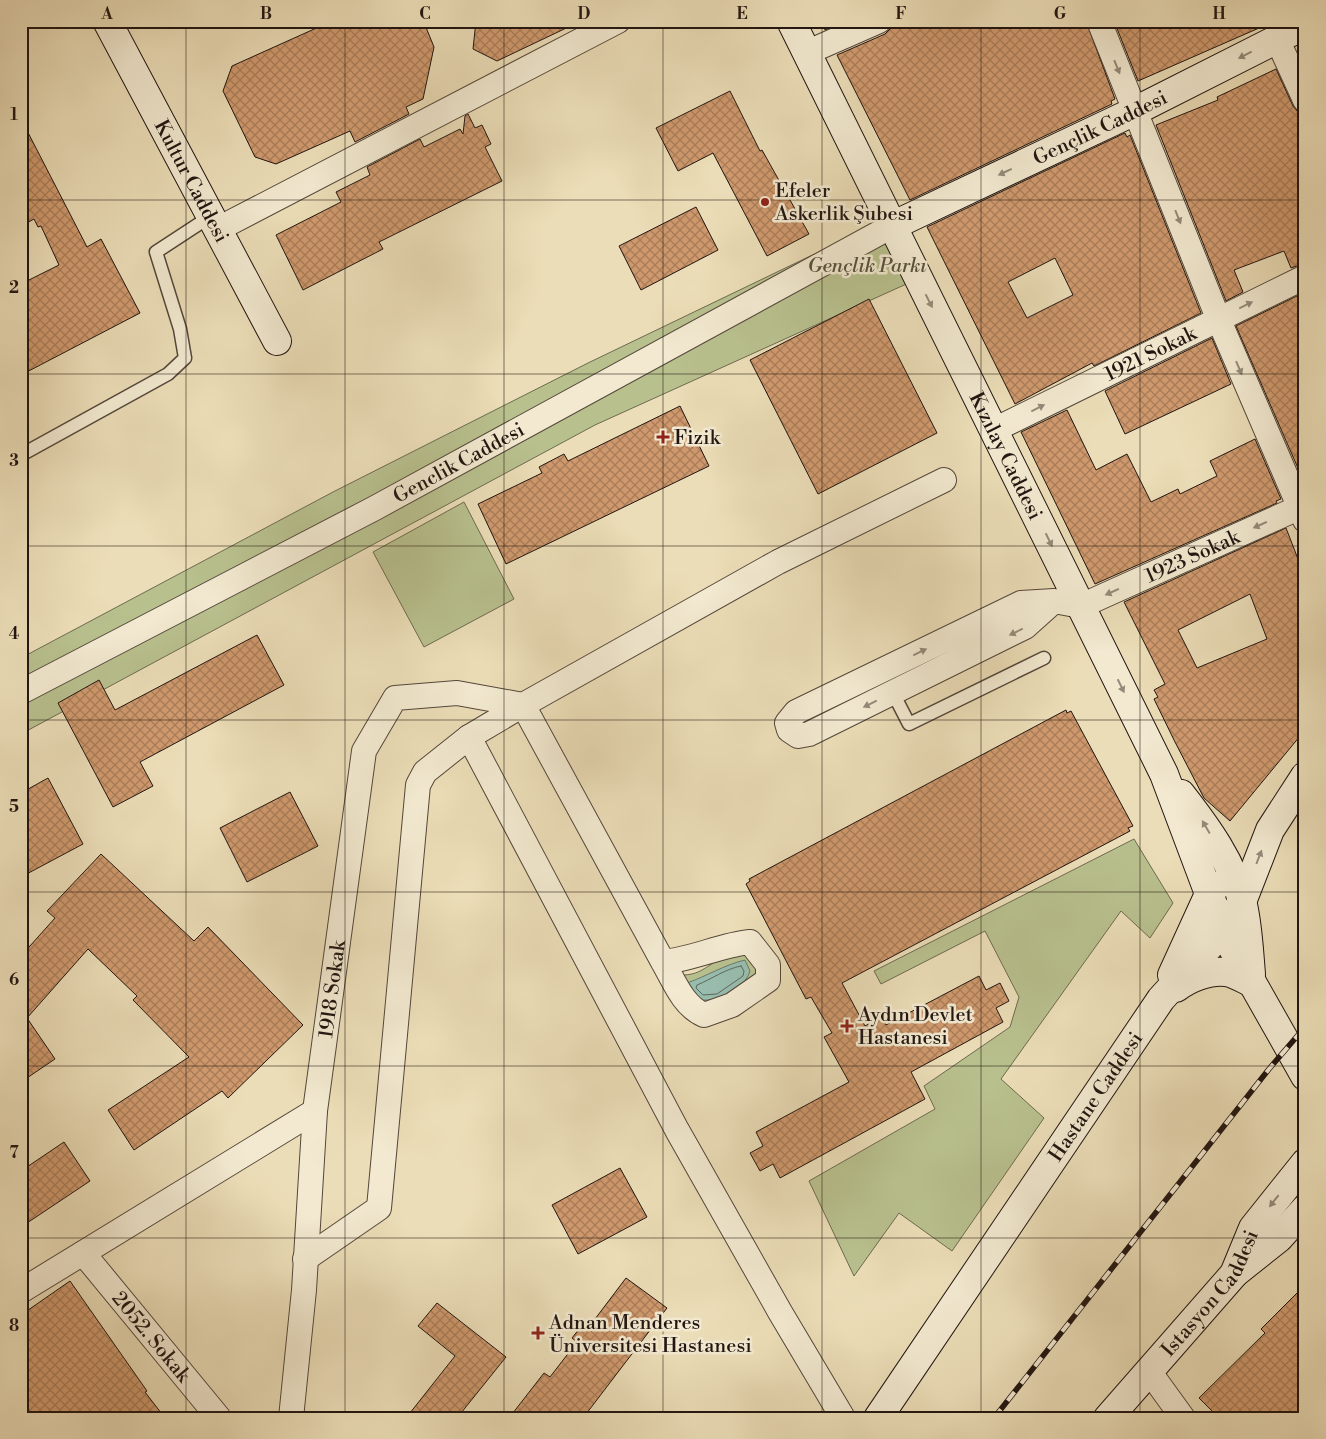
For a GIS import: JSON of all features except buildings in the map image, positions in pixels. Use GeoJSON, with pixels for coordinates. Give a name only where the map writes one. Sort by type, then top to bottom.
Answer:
{"type":"FeatureCollection","features":[{"type":"Feature","properties":{"kind":"street","name":"Kultur Caddesi"},"geometry":{"type":"LineString","coordinates":[[107,21],[277,341]]}},
{"type":"Feature","properties":{"kind":"street"},"geometry":{"type":"LineString","coordinates":[[214,222],[618,21]]}},
{"type":"Feature","properties":{"kind":"street","name":"Kızılay Caddesi"},"geometry":{"type":"LineString","coordinates":[[791,21],[1164,774],[1223,931],[1305,1076]]}},
{"type":"Feature","properties":{"kind":"street"},"geometry":{"type":"LineString","coordinates":[[806,53],[879,21]]}},
{"type":"Feature","properties":{"kind":"street"},"geometry":{"type":"LineString","coordinates":[[1099,21],[1218,318],[1303,511]]}},
{"type":"Feature","properties":{"kind":"street","name":"Gençlik Caddesi"},"geometry":{"type":"LineString","coordinates":[[892,226],[1134,111],[1273,30],[1305,25]]}},
{"type":"Feature","properties":{"kind":"street"},"geometry":{"type":"LineString","coordinates":[[1273,30],[1305,100]]}},
{"type":"Feature","properties":{"kind":"street","name":"Genclik Caddesi"},"geometry":{"type":"LineString","coordinates":[[21,692],[375,508],[892,226]]}},
{"type":"Feature","properties":{"kind":"street","name":"1921 Sokak"},"geometry":{"type":"LineString","coordinates":[[994,430],[1218,318],[1305,277]]}},
{"type":"Feature","properties":{"kind":"street"},"geometry":{"type":"LineString","coordinates":[[305,1259],[379,1208],[418,785],[424,772],[469,737],[523,705],[778,562],[944,480]]}},
{"type":"Feature","properties":{"kind":"street","name":"1923 Sokak"},"geometry":{"type":"LineString","coordinates":[[1081,606],[1303,511]]}},
{"type":"Feature","properties":{"kind":"street"},"geometry":{"type":"LineString","coordinates":[[1054,601],[1025,627],[809,734],[798,736],[789,730],[787,723],[796,712],[1021,602],[1054,601],[1081,606]]}},
{"type":"Feature","properties":{"kind":"street","name":"1918 Sokak"},"geometry":{"type":"LineString","coordinates":[[291,1418],[304,1290],[315,1111],[364,751],[395,698],[457,693],[523,705]]}},
{"type":"Feature","properties":{"kind":"street"},"geometry":{"type":"LineString","coordinates":[[523,705],[663,962]]}},
{"type":"Feature","properties":{"kind":"street"},"geometry":{"type":"LineString","coordinates":[[469,737],[677,1130],[843,1418]]}},
{"type":"Feature","properties":{"kind":"street"},"geometry":{"type":"LineString","coordinates":[[1164,774],[1201,819],[1229,868],[1242,902],[1252,983]]}},
{"type":"Feature","properties":{"kind":"street","name":"Hastane Caddesi"},"geometry":{"type":"LineString","coordinates":[[878,1418],[1161,999],[1223,931],[1242,902],[1270,830],[1305,776]]}},
{"type":"Feature","properties":{"kind":"street"},"geometry":{"type":"LineString","coordinates":[[1161,999],[1210,894],[1229,868]]}},
{"type":"Feature","properties":{"kind":"street"},"geometry":{"type":"LineString","coordinates":[[1161,999],[1186,980],[1211,973],[1227,972],[1252,983]]}},
{"type":"Feature","properties":{"kind":"street"},"geometry":{"type":"LineString","coordinates":[[21,1291],[315,1111]]}},
{"type":"Feature","properties":{"kind":"street","name":"Istasyon Caddesi"},"geometry":{"type":"LineString","coordinates":[[1108,1418],[1234,1274],[1253,1228],[1305,1163]]}},
{"type":"Feature","properties":{"kind":"street"},"geometry":{"type":"LineString","coordinates":[[1234,1274],[1279,1238],[1305,1209]]}},
{"type":"Feature","properties":{"kind":"street"},"geometry":{"type":"LineString","coordinates":[[1279,1238],[1305,1230]]}},
{"type":"Feature","properties":{"kind":"street","name":"2052. Sokak"},"geometry":{"type":"LineString","coordinates":[[83,1253],[219,1418]]}},
{"type":"Feature","properties":{"kind":"street"},"geometry":{"type":"LineString","coordinates":[[1148,1371],[1183,1418]]}},
{"type":"Feature","properties":{"kind":"lane"},"geometry":{"type":"LineString","coordinates":[[21,455],[168,374],[185,358],[180,329],[160,270],[156,252],[214,222]]}},
{"type":"Feature","properties":{"kind":"lane"},"geometry":{"type":"LineString","coordinates":[[893,693],[909,724],[1044,658]]}},
{"type":"Feature","properties":{"kind":"green space","name":"Gençlik Parkı"},"geometry":{"type":"Polygon","coordinates":[[[883,221],[913,281],[595,425],[21,734],[21,658],[333,492],[588,363],[883,221]]]}},
{"type":"Feature","properties":{"kind":"green space"},"geometry":{"type":"Polygon","coordinates":[[[464,502],[514,599],[424,647],[373,552],[464,502]]]}},
{"type":"Feature","properties":{"kind":"green space"},"geometry":{"type":"Polygon","coordinates":[[[1134,839],[1173,903],[1150,938],[1121,911],[1001,1079],[1044,1118],[952,1251],[899,1213],[854,1276],[809,1181],[935,1109],[924,1086],[1010,1027],[1019,997],[985,931],[881,984],[874,971],[1134,839]]]}},
{"type":"Feature","properties":{"kind":"green space"},"geometry":{"type":"Polygon","coordinates":[[[744,954],[755,965],[757,981],[711,1009],[676,975],[695,973],[720,959],[744,954]]]}},
{"type":"Feature","properties":{"kind":"water"},"geometry":{"type":"Polygon","coordinates":[[[745,960],[750,971],[743,983],[730,993],[715,999],[700,1000],[687,983],[730,965],[745,960]]]}},
{"type":"Feature","properties":{"kind":"railway"},"geometry":{"type":"LineString","coordinates":[[994,1418],[1269,1069],[1305,1027]]}},
{"type":"Feature","properties":{"kind":"place","name":"Efeler Askerlik Şubesi"},"geometry":{"type":"Point","coordinates":[765,202]}},
{"type":"Feature","properties":{"kind":"place","name":"Fizik"},"geometry":{"type":"Point","coordinates":[663,437]}},
{"type":"Feature","properties":{"kind":"place","name":"Aydın Devlet Hastanesi"},"geometry":{"type":"Point","coordinates":[847,1026]}},
{"type":"Feature","properties":{"kind":"place","name":"Adnan Menderes Üniversitesi Hastanesi"},"geometry":{"type":"Point","coordinates":[538,1333]}}]}
